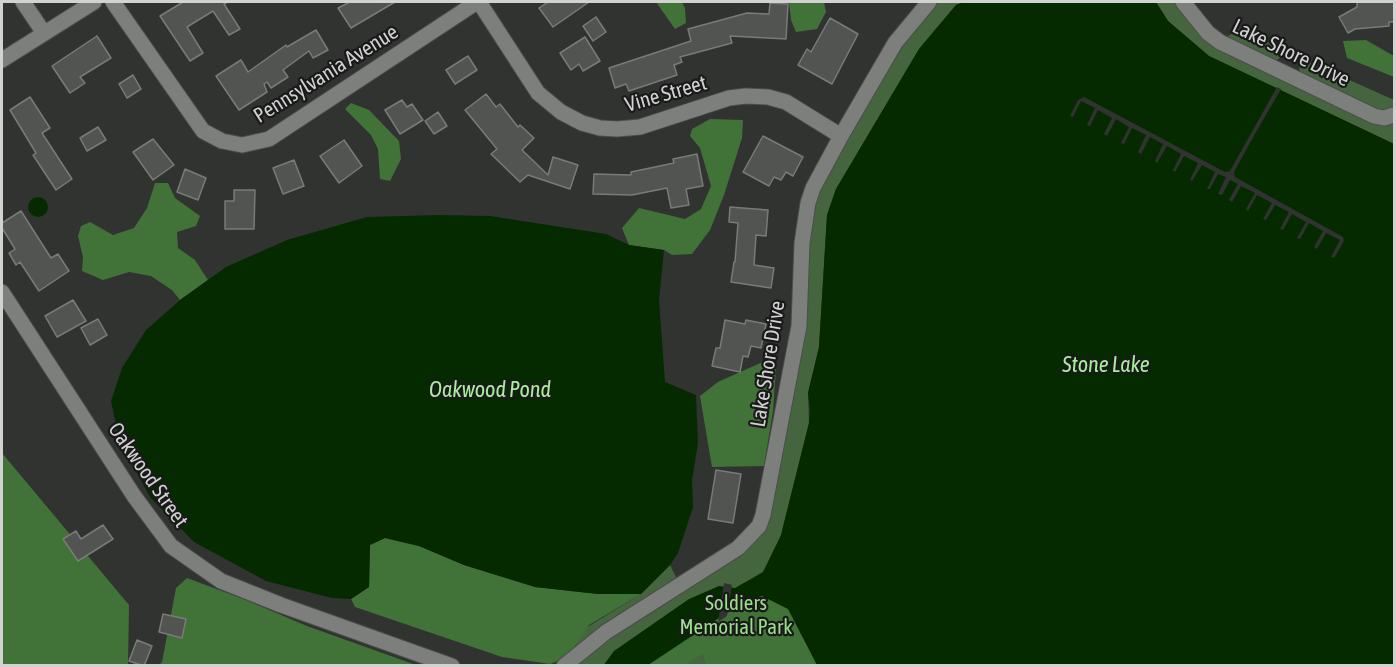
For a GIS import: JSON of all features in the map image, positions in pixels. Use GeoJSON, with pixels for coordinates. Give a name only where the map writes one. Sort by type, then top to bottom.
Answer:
{"type":"FeatureCollection","features":[{"type":"Feature","properties":{"kind":"street"},"geometry":{"type":"LineString","coordinates":[[23,2],[44,33]]}},
{"type":"Feature","properties":{"kind":"street"},"geometry":{"type":"LineString","coordinates":[[2,60],[94,2]]}},
{"type":"Feature","properties":{"kind":"street","name":"Pennsylvania Avenue"},"geometry":{"type":"LineString","coordinates":[[113,2],[203,131],[222,141],[242,145],[269,139],[478,2]]}},
{"type":"Feature","properties":{"kind":"street","name":"Vine Street"},"geometry":{"type":"LineString","coordinates":[[478,2],[538,93],[561,112],[582,123],[609,128],[640,127],[729,98],[768,97],[786,102],[841,136]]}},
{"type":"Feature","properties":{"kind":"street","name":"Lake Shore Drive"},"geometry":{"type":"LineString","coordinates":[[564,666],[606,632],[738,548],[759,526],[799,326],[804,220],[813,188],[895,43],[929,2]]}},
{"type":"Feature","properties":{"kind":"street","name":"Lake Shore Drive"},"geometry":{"type":"LineString","coordinates":[[1183,2],[1208,33],[1220,42],[1374,116],[1384,118],[1395,115]]}},
{"type":"Feature","properties":{"kind":"street","name":"Oakwood Street"},"geometry":{"type":"LineString","coordinates":[[2,292],[134,496],[171,546],[221,581],[281,605],[452,666]]}},
{"type":"Feature","properties":{"kind":"green space"},"geometry":{"type":"Polygon","coordinates":[[[656,2],[682,2],[685,8],[686,23],[675,29],[656,2]]]}},
{"type":"Feature","properties":{"kind":"green space"},"geometry":{"type":"Polygon","coordinates":[[[789,2],[824,2],[826,12],[817,29],[796,32],[791,20],[789,2]]]}},
{"type":"Feature","properties":{"kind":"green space","name":"Soldiers Memorial Park"},"geometry":{"type":"Polygon","coordinates":[[[936,2],[964,2],[956,5],[919,49],[836,189],[827,215],[819,347],[808,393],[809,423],[783,527],[775,580],[817,665],[574,666],[620,631],[750,546],[806,283],[813,200],[896,50],[936,2]]]}},
{"type":"Feature","properties":{"kind":"green space"},"geometry":{"type":"Polygon","coordinates":[[[1156,2],[1177,2],[1196,29],[1394,122],[1394,144],[1209,56],[1168,21],[1156,2]]]}},
{"type":"Feature","properties":{"kind":"green space"},"geometry":{"type":"Polygon","coordinates":[[[1238,29],[1289,52],[1272,63],[1224,39],[1238,29]]]}},
{"type":"Feature","properties":{"kind":"green space"},"geometry":{"type":"Polygon","coordinates":[[[1366,40],[1394,56],[1394,77],[1347,58],[1343,41],[1366,40]]]}},
{"type":"Feature","properties":{"kind":"green space"},"geometry":{"type":"Polygon","coordinates":[[[1305,60],[1394,100],[1394,109],[1382,113],[1300,75],[1299,64],[1305,60]]]}},
{"type":"Feature","properties":{"kind":"green space"},"geometry":{"type":"Polygon","coordinates":[[[351,103],[369,110],[399,141],[401,159],[390,181],[380,179],[378,149],[371,135],[345,109],[351,103]]]}},
{"type":"Feature","properties":{"kind":"green space"},"geometry":{"type":"Polygon","coordinates":[[[710,119],[743,120],[742,138],[710,230],[692,254],[672,255],[664,250],[629,245],[622,228],[639,208],[685,219],[701,209],[711,186],[700,148],[690,136],[692,129],[710,119]]]}},
{"type":"Feature","properties":{"kind":"green space"},"geometry":{"type":"Polygon","coordinates":[[[155,183],[168,183],[175,198],[200,216],[196,226],[177,232],[178,248],[195,260],[208,280],[180,300],[172,290],[151,276],[129,272],[103,280],[82,271],[83,257],[78,236],[81,226],[90,222],[113,235],[134,228],[147,208],[155,183]]]}},
{"type":"Feature","properties":{"kind":"green space"},"geometry":{"type":"Polygon","coordinates":[[[767,360],[776,367],[773,411],[764,466],[712,467],[700,396],[718,382],[767,360]]]}},
{"type":"Feature","properties":{"kind":"green space"},"geometry":{"type":"Polygon","coordinates":[[[2,453],[129,605],[128,665],[2,665],[2,453]]]}},
{"type":"Feature","properties":{"kind":"green space"},"geometry":{"type":"Polygon","coordinates":[[[385,538],[419,546],[464,565],[535,587],[598,594],[641,594],[589,625],[568,657],[550,664],[502,657],[355,607],[351,599],[369,587],[370,545],[385,538]]]}},
{"type":"Feature","properties":{"kind":"green space","name":"Soldiers Memorial Park"},"geometry":{"type":"Polygon","coordinates":[[[670,565],[677,579],[579,649],[571,637],[641,594],[670,565]]]}},
{"type":"Feature","properties":{"kind":"green space"},"geometry":{"type":"Polygon","coordinates":[[[187,578],[307,626],[416,665],[158,666],[162,662],[176,588],[187,578]]]}},
{"type":"Feature","properties":{"kind":"green space"},"geometry":{"type":"Polygon","coordinates":[[[762,596],[788,609],[817,665],[706,665],[703,654],[684,665],[648,666],[746,600],[762,596]]]}},
{"type":"Feature","properties":{"kind":"water","name":"Stone Lake"},"geometry":{"type":"Polygon","coordinates":[[[964,2],[1156,2],[1168,21],[1209,56],[1394,144],[1394,665],[817,665],[788,609],[762,596],[746,600],[648,665],[603,666],[614,651],[689,599],[719,586],[735,588],[763,572],[781,535],[809,423],[808,393],[819,347],[827,215],[836,189],[919,49],[956,5],[964,2]]]}},
{"type":"Feature","properties":{"kind":"water"},"geometry":{"type":"Polygon","coordinates":[[[38,197],[45,200],[48,207],[45,214],[38,217],[31,214],[28,207],[31,200],[38,197]]]}},
{"type":"Feature","properties":{"kind":"water","name":"Oakwood Pond"},"geometry":{"type":"Polygon","coordinates":[[[490,216],[606,234],[629,245],[664,250],[659,300],[665,382],[696,395],[698,443],[692,480],[693,507],[678,553],[670,565],[641,594],[598,594],[535,587],[464,565],[419,546],[385,538],[370,545],[369,587],[351,599],[332,598],[266,581],[194,542],[150,497],[119,440],[111,401],[122,368],[146,330],[180,300],[226,267],[287,240],[367,217],[490,216]]]}},
{"type":"Feature","properties":{"kind":"pier"},"geometry":{"type":"Polygon","coordinates":[[[1277,87],[1281,89],[1234,172],[1235,177],[1343,237],[1344,241],[1334,258],[1331,257],[1340,240],[1326,233],[1317,249],[1314,247],[1323,231],[1309,223],[1300,239],[1297,238],[1306,222],[1292,214],[1283,230],[1280,229],[1289,212],[1275,205],[1266,220],[1263,219],[1272,203],[1257,195],[1248,211],[1246,209],[1255,193],[1241,186],[1232,202],[1229,200],[1238,184],[1230,180],[1222,195],[1218,194],[1226,177],[1218,174],[1210,189],[1207,189],[1215,172],[1202,165],[1192,181],[1190,180],[1198,163],[1184,156],[1175,172],[1173,170],[1181,154],[1167,146],[1157,163],[1155,161],[1163,144],[1150,137],[1141,154],[1138,152],[1146,135],[1132,128],[1124,144],[1121,143],[1129,127],[1116,119],[1107,136],[1104,134],[1112,118],[1098,110],[1090,126],[1087,125],[1095,108],[1081,101],[1073,117],[1070,116],[1078,100],[1084,97],[1225,172],[1230,171],[1277,87]]]}},
{"type":"Feature","properties":{"kind":"pier"},"geometry":{"type":"Polygon","coordinates":[[[724,583],[732,585],[727,616],[718,622],[724,583]]]}},
{"type":"Feature","properties":{"kind":"building"},"geometry":{"type":"Polygon","coordinates":[[[183,2],[228,2],[224,4],[240,29],[229,35],[213,11],[187,27],[203,53],[190,61],[160,16],[183,2]]]}},
{"type":"Feature","properties":{"kind":"building"},"geometry":{"type":"Polygon","coordinates":[[[350,2],[395,2],[351,28],[338,8],[350,2]]]}},
{"type":"Feature","properties":{"kind":"building"},"geometry":{"type":"Polygon","coordinates":[[[548,2],[589,2],[553,27],[539,8],[548,2]]]}},
{"type":"Feature","properties":{"kind":"building"},"geometry":{"type":"Polygon","coordinates":[[[1357,2],[1395,2],[1395,22],[1389,22],[1389,26],[1355,29],[1348,33],[1339,17],[1357,7],[1357,2]]]}},
{"type":"Feature","properties":{"kind":"building"},"geometry":{"type":"Polygon","coordinates":[[[770,3],[788,4],[786,39],[730,36],[732,43],[680,57],[682,62],[674,65],[677,75],[629,91],[626,84],[615,88],[609,68],[691,41],[688,29],[747,13],[769,14],[770,3]]]}},
{"type":"Feature","properties":{"kind":"building"},"geometry":{"type":"Polygon","coordinates":[[[596,17],[606,32],[593,41],[583,26],[596,17]]]}},
{"type":"Feature","properties":{"kind":"building"},"geometry":{"type":"Polygon","coordinates":[[[830,18],[858,34],[832,84],[798,65],[807,49],[811,52],[830,18]]]}},
{"type":"Feature","properties":{"kind":"building"},"geometry":{"type":"Polygon","coordinates":[[[316,30],[328,50],[313,58],[309,51],[283,70],[288,77],[271,88],[267,82],[264,84],[267,92],[239,110],[216,76],[241,60],[248,72],[286,45],[287,47],[316,30]]]}},
{"type":"Feature","properties":{"kind":"building"},"geometry":{"type":"Polygon","coordinates":[[[97,36],[111,58],[80,77],[85,83],[70,93],[52,66],[97,36]]]}},
{"type":"Feature","properties":{"kind":"building"},"geometry":{"type":"Polygon","coordinates":[[[585,37],[600,61],[583,71],[579,64],[571,70],[560,53],[585,37]]]}},
{"type":"Feature","properties":{"kind":"building"},"geometry":{"type":"Polygon","coordinates":[[[468,56],[477,70],[455,84],[446,70],[468,56]]]}},
{"type":"Feature","properties":{"kind":"building"},"geometry":{"type":"Polygon","coordinates":[[[133,75],[141,89],[127,98],[119,84],[133,75]]]}},
{"type":"Feature","properties":{"kind":"building"},"geometry":{"type":"Polygon","coordinates":[[[486,94],[496,107],[500,104],[518,127],[520,125],[534,138],[522,150],[548,175],[553,157],[578,165],[570,189],[528,175],[520,182],[491,154],[497,149],[465,110],[486,94]]]}},
{"type":"Feature","properties":{"kind":"building"},"geometry":{"type":"Polygon","coordinates":[[[30,97],[50,128],[42,133],[72,179],[56,190],[33,155],[36,153],[10,110],[30,97]]]}},
{"type":"Feature","properties":{"kind":"building"},"geometry":{"type":"Polygon","coordinates":[[[402,100],[407,107],[412,104],[423,120],[400,134],[385,110],[402,100]]]}},
{"type":"Feature","properties":{"kind":"building"},"geometry":{"type":"Polygon","coordinates":[[[438,112],[447,126],[434,134],[425,121],[438,112]]]}},
{"type":"Feature","properties":{"kind":"building"},"geometry":{"type":"Polygon","coordinates":[[[98,127],[106,140],[87,151],[80,138],[98,127]]]}},
{"type":"Feature","properties":{"kind":"building"},"geometry":{"type":"Polygon","coordinates":[[[763,136],[803,157],[793,176],[786,172],[781,180],[774,177],[769,186],[743,172],[763,136]]]}},
{"type":"Feature","properties":{"kind":"building"},"geometry":{"type":"Polygon","coordinates":[[[153,139],[174,165],[153,180],[133,152],[153,139]]]}},
{"type":"Feature","properties":{"kind":"building"},"geometry":{"type":"Polygon","coordinates":[[[344,140],[362,166],[339,183],[320,156],[344,140]]]}},
{"type":"Feature","properties":{"kind":"building"},"geometry":{"type":"Polygon","coordinates":[[[697,154],[703,186],[686,189],[689,205],[671,208],[667,188],[632,195],[593,194],[594,174],[631,175],[631,172],[674,163],[673,159],[697,154]]]}},
{"type":"Feature","properties":{"kind":"building"},"geometry":{"type":"Polygon","coordinates":[[[294,160],[304,186],[283,194],[273,168],[294,160]]]}},
{"type":"Feature","properties":{"kind":"building"},"geometry":{"type":"Polygon","coordinates":[[[185,169],[206,178],[198,200],[177,192],[185,169]]]}},
{"type":"Feature","properties":{"kind":"building"},"geometry":{"type":"Polygon","coordinates":[[[234,190],[255,190],[254,229],[225,229],[225,201],[234,201],[234,190]]]}},
{"type":"Feature","properties":{"kind":"building"},"geometry":{"type":"Polygon","coordinates":[[[730,207],[768,210],[766,236],[756,235],[754,265],[774,268],[771,288],[731,282],[738,223],[729,222],[730,207]]]}},
{"type":"Feature","properties":{"kind":"building"},"geometry":{"type":"Polygon","coordinates":[[[21,211],[51,258],[58,254],[69,271],[39,291],[20,262],[16,265],[9,253],[15,249],[2,228],[2,223],[21,211]]]}},
{"type":"Feature","properties":{"kind":"building"},"geometry":{"type":"Polygon","coordinates":[[[73,300],[86,321],[57,337],[45,316],[73,300]]]}},
{"type":"Feature","properties":{"kind":"building"},"geometry":{"type":"Polygon","coordinates":[[[98,319],[107,335],[90,345],[81,328],[98,319]]]}},
{"type":"Feature","properties":{"kind":"building"},"geometry":{"type":"Polygon","coordinates":[[[725,320],[745,324],[746,320],[766,324],[761,348],[751,346],[748,357],[743,356],[740,372],[712,366],[716,348],[720,348],[725,320]]]}},
{"type":"Feature","properties":{"kind":"building"},"geometry":{"type":"Polygon","coordinates":[[[716,470],[741,474],[733,523],[708,519],[716,470]]]}},
{"type":"Feature","properties":{"kind":"building"},"geometry":{"type":"Polygon","coordinates":[[[103,525],[113,539],[78,561],[63,539],[76,531],[81,539],[103,525]]]}},
{"type":"Feature","properties":{"kind":"building"},"geometry":{"type":"Polygon","coordinates":[[[163,614],[186,619],[182,638],[159,632],[163,614]]]}},
{"type":"Feature","properties":{"kind":"building"},"geometry":{"type":"Polygon","coordinates":[[[137,640],[152,646],[144,666],[129,661],[137,640]]]}}]}
